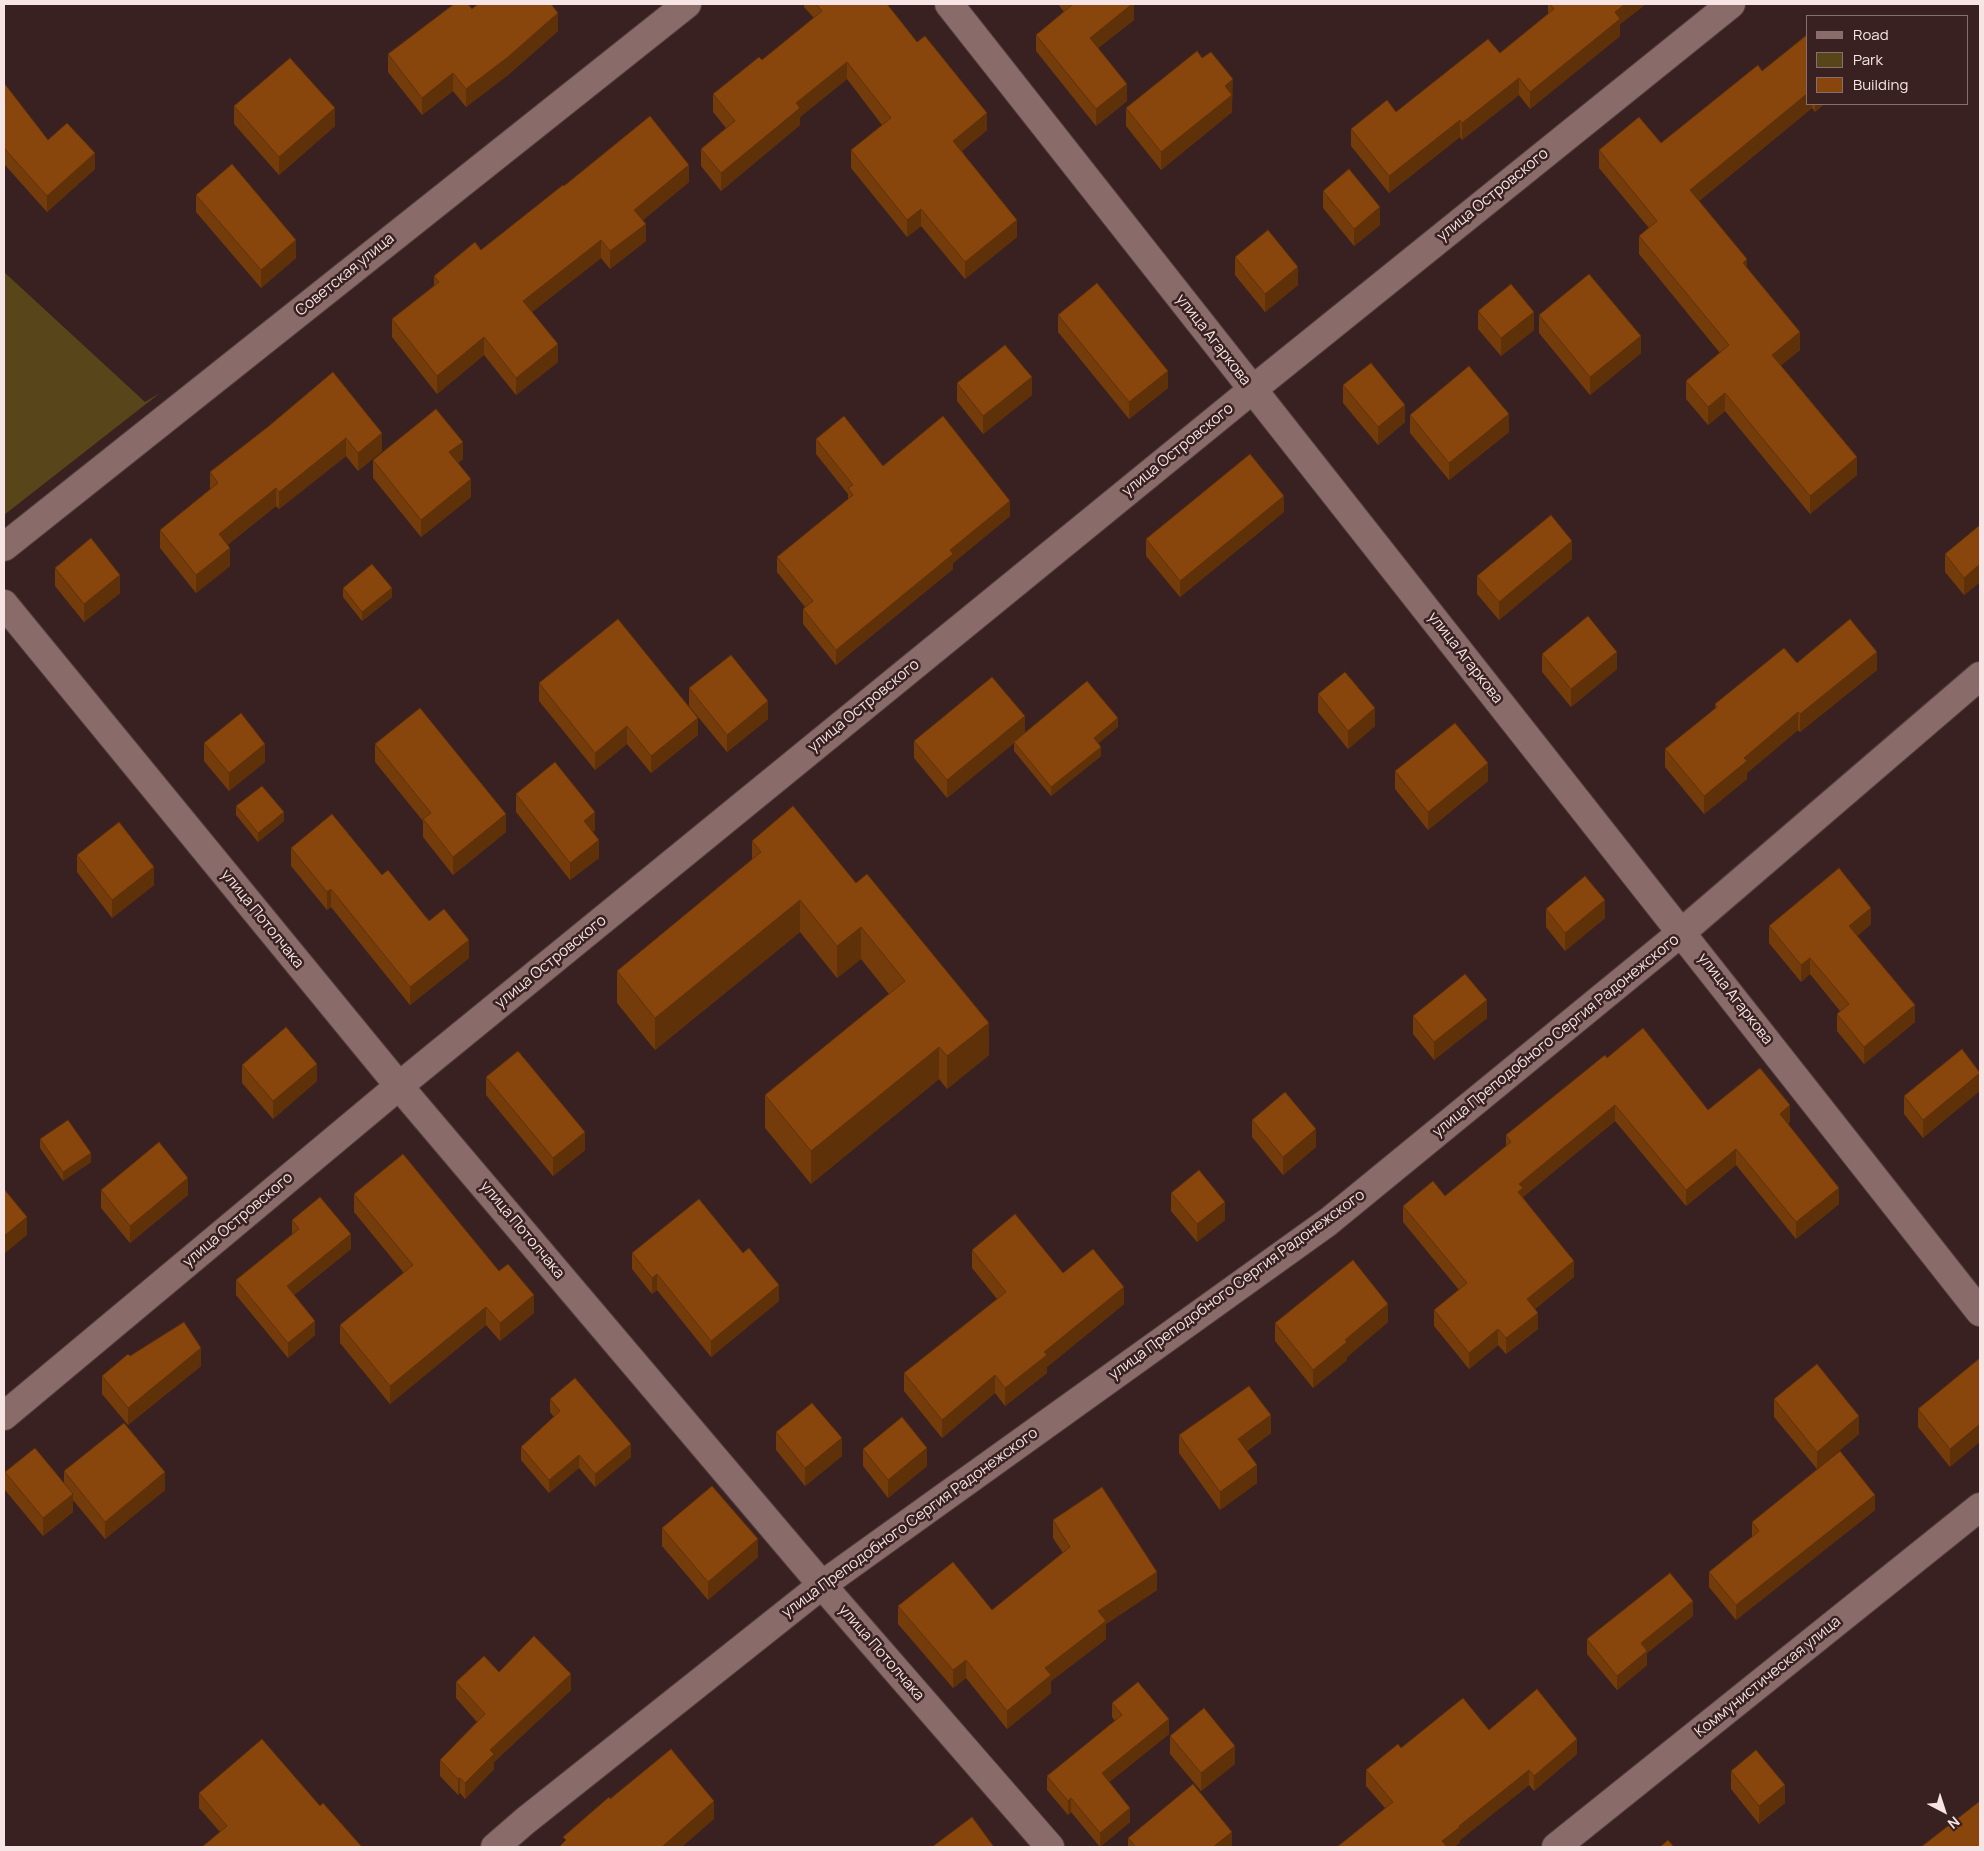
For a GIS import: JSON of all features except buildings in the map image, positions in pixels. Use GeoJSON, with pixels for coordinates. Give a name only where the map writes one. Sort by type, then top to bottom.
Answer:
{"type":"FeatureCollection","features":[{"type":"Feature","properties":{"kind":"street","name":"Советская улица"},"geometry":{"type":"LineString","coordinates":[[4,547],[687,4]]}},
{"type":"Feature","properties":{"kind":"street","name":"улица Агаркова"},"geometry":{"type":"LineString","coordinates":[[949,4],[1980,1312]]}},
{"type":"Feature","properties":{"kind":"street","name":"улица Островского"},"geometry":{"type":"LineString","coordinates":[[4,1416],[400,1086],[1252,390],[1731,4]]}},
{"type":"Feature","properties":{"kind":"street","name":"улица Потолчака"},"geometry":{"type":"LineString","coordinates":[[4,604],[400,1086],[822,1585],[1050,1847]]}},
{"type":"Feature","properties":{"kind":"street","name":"улица Преподобного Сергия Радонежского"},"geometry":{"type":"LineString","coordinates":[[495,1847],[532,1815],[822,1585],[1328,1222],[1682,932],[1980,676]]}},
{"type":"Feature","properties":{"kind":"street","name":"Коммунистическая улица"},"geometry":{"type":"LineString","coordinates":[[1556,1847],[1980,1507]]}},
{"type":"Feature","properties":{"kind":"green space"},"geometry":{"type":"Polygon","coordinates":[[[4,272],[145,402],[160,393],[4,515],[4,272]]]}}]}
